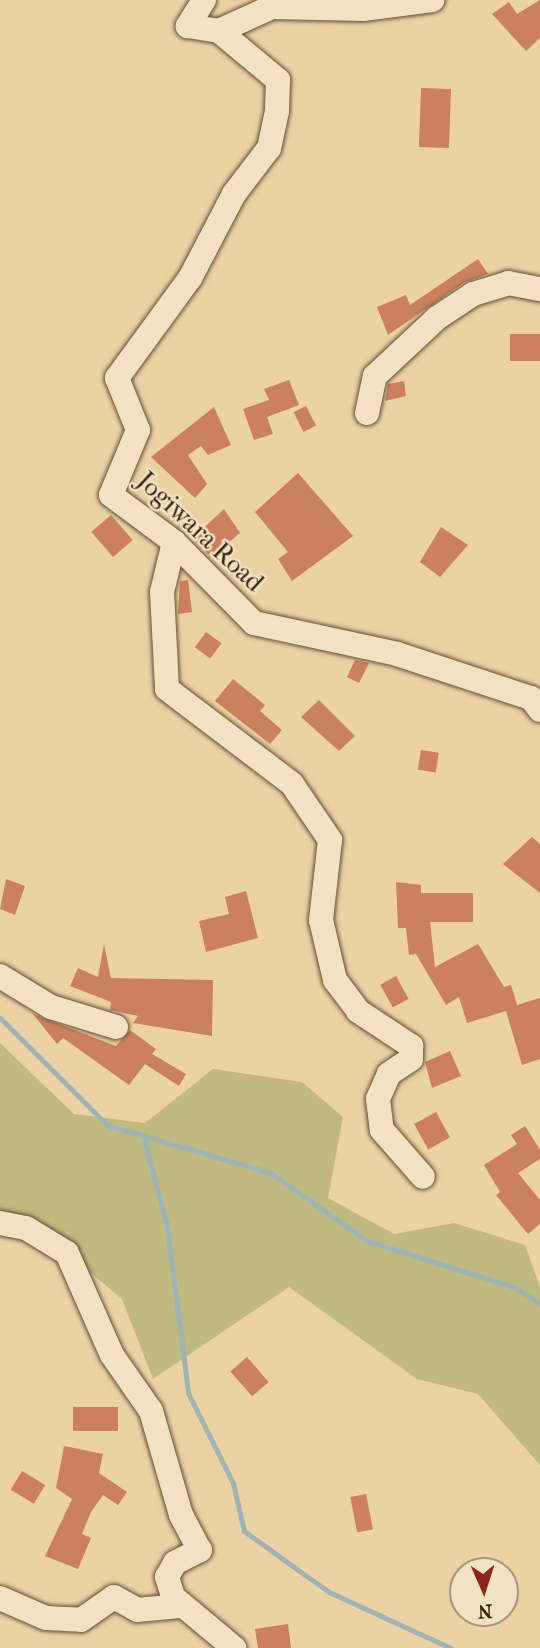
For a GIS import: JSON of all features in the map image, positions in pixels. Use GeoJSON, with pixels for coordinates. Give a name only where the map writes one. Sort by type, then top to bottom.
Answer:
{"type":"FeatureCollection","features":[{"type":"Feature","properties":{"kind":"street","name":"Jogiwara Road"},"geometry":{"type":"LineString","coordinates":[[204,0],[188,26],[219,31],[278,80],[269,148],[233,194],[190,278],[117,378],[138,430],[111,495],[174,542],[254,623],[397,654],[531,698],[540,710]]}},
{"type":"Feature","properties":{"kind":"street"},"geometry":{"type":"LineString","coordinates":[[219,31],[272,8],[363,9],[432,0]]}},
{"type":"Feature","properties":{"kind":"street"},"geometry":{"type":"LineString","coordinates":[[367,413],[375,376],[437,318],[473,294],[508,283],[540,289]]}},
{"type":"Feature","properties":{"kind":"street"},"geometry":{"type":"LineString","coordinates":[[174,542],[162,592],[167,689],[292,785],[330,841],[321,920],[335,980],[358,1011],[411,1046],[411,1059],[389,1074],[378,1099],[382,1130],[423,1177]]}},
{"type":"Feature","properties":{"kind":"street"},"geometry":{"type":"LineString","coordinates":[[0,976],[51,1007],[116,1027]]}},
{"type":"Feature","properties":{"kind":"street"},"geometry":{"type":"LineString","coordinates":[[0,1223],[26,1228],[67,1253],[112,1355],[151,1411],[181,1515],[200,1550],[176,1563],[167,1577],[180,1606],[234,1648]]}},
{"type":"Feature","properties":{"kind":"street"},"geometry":{"type":"LineString","coordinates":[[0,1598],[46,1618],[81,1620],[114,1597],[137,1610],[180,1606]]}},
{"type":"Feature","properties":{"kind":"shaded area"},"geometry":{"type":"Polygon","coordinates":[[[0,1043],[74,1114],[145,1123],[213,1069],[302,1082],[343,1117],[328,1198],[394,1234],[454,1223],[525,1245],[540,1287],[540,1465],[478,1394],[417,1379],[289,1287],[153,1379],[122,1299],[25,1218],[0,1217],[0,1043]]]}},
{"type":"Feature","properties":{"kind":"building"},"geometry":{"type":"Polygon","coordinates":[[[540,0],[540,38],[526,51],[492,14],[509,2],[517,14],[540,0]]]}},
{"type":"Feature","properties":{"kind":"building"},"geometry":{"type":"Polygon","coordinates":[[[421,88],[451,89],[449,148],[419,147],[421,88]]]}},
{"type":"Feature","properties":{"kind":"building"},"geometry":{"type":"Polygon","coordinates":[[[478,259],[488,274],[465,282],[388,335],[377,307],[406,295],[410,305],[478,259]]]}},
{"type":"Feature","properties":{"kind":"building"},"geometry":{"type":"Polygon","coordinates":[[[510,334],[540,334],[540,361],[510,361],[510,334]]]}},
{"type":"Feature","properties":{"kind":"building"},"geometry":{"type":"Polygon","coordinates":[[[289,380],[299,405],[267,417],[273,434],[254,440],[243,409],[269,400],[264,389],[289,380]]]}},
{"type":"Feature","properties":{"kind":"building"},"geometry":{"type":"Polygon","coordinates":[[[404,381],[406,396],[385,401],[388,384],[404,381]]]}},
{"type":"Feature","properties":{"kind":"building"},"geometry":{"type":"Polygon","coordinates":[[[306,406],[316,426],[304,432],[294,412],[306,406]]]}},
{"type":"Feature","properties":{"kind":"building"},"geometry":{"type":"Polygon","coordinates":[[[214,407],[231,445],[208,455],[201,446],[188,455],[207,484],[195,498],[151,457],[214,407]]]}},
{"type":"Feature","properties":{"kind":"building"},"geometry":{"type":"Polygon","coordinates":[[[298,473],[353,536],[292,581],[278,559],[288,552],[255,512],[298,473]]]}},
{"type":"Feature","properties":{"kind":"building"},"geometry":{"type":"Polygon","coordinates":[[[224,509],[240,533],[211,557],[193,538],[224,509]]]}},
{"type":"Feature","properties":{"kind":"building"},"geometry":{"type":"Polygon","coordinates":[[[111,515],[133,540],[113,557],[91,532],[111,515]]]}},
{"type":"Feature","properties":{"kind":"building"},"geometry":{"type":"Polygon","coordinates":[[[441,527],[468,545],[440,577],[420,562],[441,527]]]}},
{"type":"Feature","properties":{"kind":"building"},"geometry":{"type":"Polygon","coordinates":[[[188,580],[192,612],[178,614],[180,581],[188,580]]]}},
{"type":"Feature","properties":{"kind":"building"},"geometry":{"type":"Polygon","coordinates":[[[206,632],[221,643],[210,659],[195,647],[206,632]]]}},
{"type":"Feature","properties":{"kind":"building"},"geometry":{"type":"Polygon","coordinates":[[[355,660],[369,663],[359,683],[347,677],[355,660]]]}},
{"type":"Feature","properties":{"kind":"building"},"geometry":{"type":"Polygon","coordinates":[[[233,679],[265,705],[260,711],[282,730],[270,744],[215,701],[233,679]]]}},
{"type":"Feature","properties":{"kind":"building"},"geometry":{"type":"Polygon","coordinates":[[[319,700],[355,736],[339,751],[301,717],[319,700]]]}},
{"type":"Feature","properties":{"kind":"building"},"geometry":{"type":"Polygon","coordinates":[[[421,750],[439,753],[436,773],[418,770],[421,750]]]}},
{"type":"Feature","properties":{"kind":"building"},"geometry":{"type":"Polygon","coordinates":[[[532,837],[540,844],[540,893],[503,864],[532,837]]]}},
{"type":"Feature","properties":{"kind":"building"},"geometry":{"type":"Polygon","coordinates":[[[6,879],[25,886],[15,915],[0,909],[6,879]]]}},
{"type":"Feature","properties":{"kind":"building"},"geometry":{"type":"Polygon","coordinates":[[[396,882],[421,885],[421,893],[473,893],[473,922],[430,922],[435,967],[478,944],[504,987],[511,985],[517,1005],[540,998],[540,1059],[522,1065],[506,1011],[467,1023],[459,997],[446,1005],[416,954],[409,955],[406,928],[398,928],[396,882]]]}},
{"type":"Feature","properties":{"kind":"building"},"geometry":{"type":"Polygon","coordinates":[[[246,891],[258,938],[206,952],[199,921],[229,914],[225,897],[246,891]]]}},
{"type":"Feature","properties":{"kind":"building"},"geometry":{"type":"Polygon","coordinates":[[[104,944],[111,978],[213,980],[212,1036],[133,1023],[138,1016],[110,1010],[111,1002],[70,986],[78,968],[98,977],[104,944]]]}},
{"type":"Feature","properties":{"kind":"building"},"geometry":{"type":"Polygon","coordinates":[[[396,976],[409,999],[393,1007],[380,985],[396,976]]]}},
{"type":"Feature","properties":{"kind":"building"},"geometry":{"type":"Polygon","coordinates":[[[33,1014],[116,1046],[130,1030],[156,1049],[152,1054],[186,1074],[179,1086],[145,1064],[129,1085],[63,1038],[57,1044],[33,1014]]]}},
{"type":"Feature","properties":{"kind":"building"},"geometry":{"type":"Polygon","coordinates":[[[450,1051],[461,1076],[432,1088],[425,1062],[450,1051]]]}},
{"type":"Feature","properties":{"kind":"building"},"geometry":{"type":"Polygon","coordinates":[[[436,1112],[450,1137],[428,1149],[414,1124],[436,1112]]]}},
{"type":"Feature","properties":{"kind":"building"},"geometry":{"type":"Polygon","coordinates":[[[525,1126],[540,1150],[540,1159],[518,1173],[540,1200],[540,1224],[528,1234],[496,1195],[500,1192],[484,1165],[517,1144],[511,1135],[525,1126]]]}},
{"type":"Feature","properties":{"kind":"building"},"geometry":{"type":"Polygon","coordinates":[[[247,1357],[269,1382],[252,1396],[230,1371],[247,1357]]]}},
{"type":"Feature","properties":{"kind":"building"},"geometry":{"type":"Polygon","coordinates":[[[73,1407],[118,1407],[118,1431],[73,1431],[73,1407]]]}},
{"type":"Feature","properties":{"kind":"building"},"geometry":{"type":"Polygon","coordinates":[[[64,1446],[103,1454],[99,1473],[127,1492],[118,1505],[103,1495],[91,1512],[82,1534],[91,1538],[78,1569],[45,1556],[72,1499],[56,1488],[64,1446]]]}},
{"type":"Feature","properties":{"kind":"building"},"geometry":{"type":"Polygon","coordinates":[[[22,1471],[45,1485],[34,1504],[11,1490],[22,1471]]]}},
{"type":"Feature","properties":{"kind":"building"},"geometry":{"type":"Polygon","coordinates":[[[366,1494],[373,1529],[357,1532],[350,1497],[366,1494]]]}},
{"type":"Feature","properties":{"kind":"building"},"geometry":{"type":"Polygon","coordinates":[[[288,1624],[291,1648],[258,1648],[255,1629],[288,1624]]]}},
{"type":"Feature","properties":{"kind":"waterway"},"geometry":{"type":"LineString","coordinates":[[0,1018],[107,1125],[271,1173],[367,1241],[514,1287],[540,1303]]}},
{"type":"Feature","properties":{"kind":"waterway"},"geometry":{"type":"LineString","coordinates":[[143,1135],[167,1226],[188,1393],[233,1483],[244,1531],[329,1592],[451,1648]]}}]}
